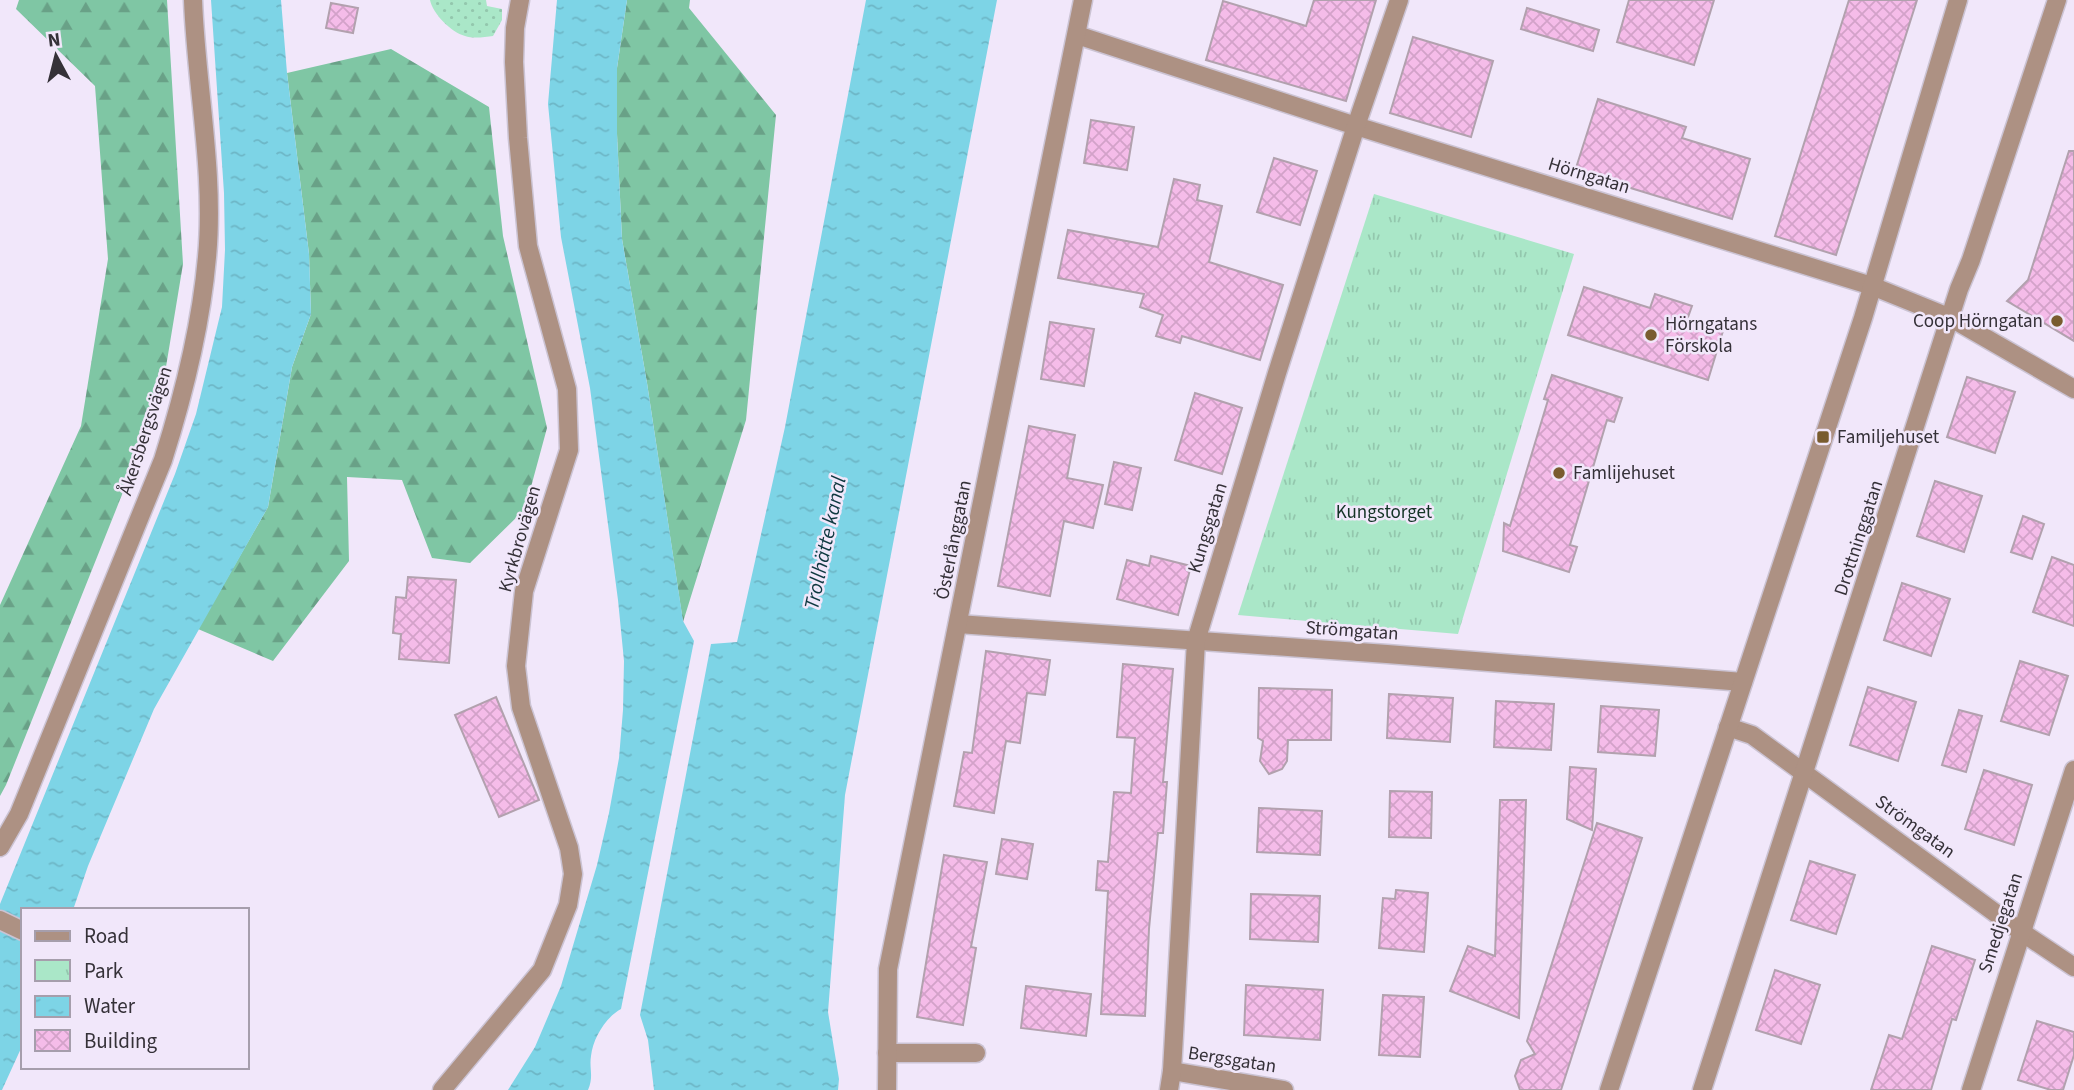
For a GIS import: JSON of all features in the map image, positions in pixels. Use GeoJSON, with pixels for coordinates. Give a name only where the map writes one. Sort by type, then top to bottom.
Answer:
{"type":"FeatureCollection","features":[{"type":"Feature","properties":{"kind":"street","name":"Åkersbergsvägen"},"geometry":{"type":"LineString","coordinates":[[0,847],[19,814],[163,460],[184,391],[195,340],[207,255],[208,188],[195,56],[193,0]]}},
{"type":"Feature","properties":{"kind":"street","name":"Kyrkbrovägen"},"geometry":{"type":"LineString","coordinates":[[442,1090],[542,970],[568,905],[573,874],[569,848],[521,707],[516,666],[524,591],[569,450],[567,389],[528,246],[514,62],[515,28],[520,0]]}},
{"type":"Feature","properties":{"kind":"street","name":"Österlånggatan"},"geometry":{"type":"LineString","coordinates":[[887,1090],[888,969],[1083,0]]}},
{"type":"Feature","properties":{"kind":"street","name":"Kungsgatan"},"geometry":{"type":"LineString","coordinates":[[1169,1090],[1196,641],[1277,373],[1399,0]]}},
{"type":"Feature","properties":{"kind":"street"},"geometry":{"type":"LineString","coordinates":[[1609,1090],[1872,286],[1958,0]]}},
{"type":"Feature","properties":{"kind":"street","name":"Drottninggatan"},"geometry":{"type":"LineString","coordinates":[[1702,1090],[1959,289],[2057,0]]}},
{"type":"Feature","properties":{"kind":"street","name":"Hörngatan"},"geometry":{"type":"LineString","coordinates":[[1077,36],[1356,126],[1872,286],[1951,318],[2074,389]]}},
{"type":"Feature","properties":{"kind":"street","name":"Strömgatan"},"geometry":{"type":"LineString","coordinates":[[958,624],[1743,682]]}},
{"type":"Feature","properties":{"kind":"street","name":"Strömgatan"},"geometry":{"type":"LineString","coordinates":[[1728,727],[1752,735],[2020,931],[2074,967]]}},
{"type":"Feature","properties":{"kind":"street","name":"Smedjegatan"},"geometry":{"type":"LineString","coordinates":[[1971,1090],[2074,770]]}},
{"type":"Feature","properties":{"kind":"street"},"geometry":{"type":"LineString","coordinates":[[0,920],[21,929]]}},
{"type":"Feature","properties":{"kind":"street"},"geometry":{"type":"LineString","coordinates":[[887,1053],[976,1053]]}},
{"type":"Feature","properties":{"kind":"street","name":"Bergsgatan"},"geometry":{"type":"LineString","coordinates":[[1172,1071],[1284,1090]]}},
{"type":"Feature","properties":{"kind":"green space"},"geometry":{"type":"Polygon","coordinates":[[[19,0],[167,0],[183,264],[161,397],[0,796],[0,605],[81,426],[108,259],[95,86],[16,9],[19,0]]]}},
{"type":"Feature","properties":{"kind":"green space"},"geometry":{"type":"Polygon","coordinates":[[[430,0],[486,0],[487,6],[502,9],[502,20],[493,36],[468,37],[443,22],[430,0]]]}},
{"type":"Feature","properties":{"kind":"green space"},"geometry":{"type":"Polygon","coordinates":[[[627,0],[690,0],[689,8],[776,115],[746,420],[683,622],[622,239],[617,68],[627,0]]]}},
{"type":"Feature","properties":{"kind":"green space"},"geometry":{"type":"Polygon","coordinates":[[[391,49],[489,107],[503,236],[547,428],[525,509],[470,563],[432,558],[402,480],[347,477],[349,561],[273,661],[198,629],[268,507],[292,367],[311,314],[309,254],[287,73],[391,49]]]}},
{"type":"Feature","properties":{"kind":"green space","name":"Kungstorget"},"geometry":{"type":"Polygon","coordinates":[[[1374,194],[1574,254],[1458,634],[1238,615],[1374,194]]]}},
{"type":"Feature","properties":{"kind":"water"},"geometry":{"type":"Polygon","coordinates":[[[211,0],[281,0],[309,254],[311,314],[292,367],[268,507],[154,709],[88,866],[74,908],[21,908],[21,1048],[0,1090],[0,904],[175,474],[196,414],[222,307],[224,193],[211,0]]]}},
{"type":"Feature","properties":{"kind":"water"},"geometry":{"type":"Polygon","coordinates":[[[557,0],[627,0],[617,68],[622,239],[683,621],[694,641],[621,1009],[605,1023],[594,1042],[588,1090],[508,1090],[535,1047],[561,986],[597,865],[609,813],[619,758],[623,710],[624,661],[618,600],[590,388],[561,237],[548,104],[557,0]]]}},
{"type":"Feature","properties":{"kind":"water","name":"Trollhätte kanal"},"geometry":{"type":"Polygon","coordinates":[[[866,0],[997,0],[845,795],[828,1012],[839,1079],[838,1090],[654,1090],[648,1040],[640,1015],[711,644],[737,642],[785,427],[866,0]]]}},
{"type":"Feature","properties":{"kind":"building"},"geometry":{"type":"Polygon","coordinates":[[[1314,0],[1376,0],[1346,101],[1206,60],[1223,1],[1306,26],[1314,0]]]}},
{"type":"Feature","properties":{"kind":"building"},"geometry":{"type":"Polygon","coordinates":[[[1629,0],[1714,0],[1694,65],[1617,42],[1629,0]]]}},
{"type":"Feature","properties":{"kind":"building"},"geometry":{"type":"Polygon","coordinates":[[[1849,0],[1917,0],[1836,255],[1775,236],[1849,0]]]}},
{"type":"Feature","properties":{"kind":"building"},"geometry":{"type":"Polygon","coordinates":[[[331,3],[358,8],[353,33],[326,28],[331,3]]]}},
{"type":"Feature","properties":{"kind":"building"},"geometry":{"type":"Polygon","coordinates":[[[1527,8],[1599,30],[1593,51],[1521,29],[1527,8]]]}},
{"type":"Feature","properties":{"kind":"building"},"geometry":{"type":"Polygon","coordinates":[[[1413,37],[1493,61],[1471,137],[1390,113],[1413,37]]]}},
{"type":"Feature","properties":{"kind":"building"},"geometry":{"type":"Polygon","coordinates":[[[1598,99],[1686,127],[1682,138],[1750,159],[1732,219],[1575,171],[1598,99]]]}},
{"type":"Feature","properties":{"kind":"building"},"geometry":{"type":"Polygon","coordinates":[[[1091,120],[1134,127],[1127,170],[1084,163],[1091,120]]]}},
{"type":"Feature","properties":{"kind":"building"},"geometry":{"type":"Polygon","coordinates":[[[2069,151],[2074,151],[2074,341],[2007,301],[2028,280],[2069,151]]]}},
{"type":"Feature","properties":{"kind":"building"},"geometry":{"type":"Polygon","coordinates":[[[1274,158],[1317,171],[1300,225],[1257,212],[1274,158]]]}},
{"type":"Feature","properties":{"kind":"building"},"geometry":{"type":"Polygon","coordinates":[[[1174,179],[1200,185],[1197,200],[1222,206],[1209,262],[1283,285],[1260,360],[1182,336],[1180,343],[1156,336],[1163,315],[1140,307],[1144,294],[1058,278],[1068,230],[1158,247],[1174,179]]]}},
{"type":"Feature","properties":{"kind":"building"},"geometry":{"type":"Polygon","coordinates":[[[1584,287],[1650,308],[1655,294],[1692,306],[1687,320],[1723,331],[1708,380],[1568,335],[1584,287]]]}},
{"type":"Feature","properties":{"kind":"building"},"geometry":{"type":"Polygon","coordinates":[[[1050,322],[1094,329],[1084,386],[1041,379],[1050,322]]]}},
{"type":"Feature","properties":{"kind":"building","name":"Famlijehuset"},"geometry":{"type":"Polygon","coordinates":[[[1552,375],[1622,398],[1614,422],[1607,420],[1570,545],[1577,547],[1569,572],[1503,551],[1504,523],[1510,526],[1548,400],[1544,399],[1552,375]]]}},
{"type":"Feature","properties":{"kind":"building"},"geometry":{"type":"Polygon","coordinates":[[[1967,377],[2015,392],[1995,453],[1947,437],[1967,377]]]}},
{"type":"Feature","properties":{"kind":"building"},"geometry":{"type":"Polygon","coordinates":[[[1195,393],[1242,408],[1222,474],[1175,460],[1195,393]]]}},
{"type":"Feature","properties":{"kind":"building"},"geometry":{"type":"Polygon","coordinates":[[[1029,426],[1075,435],[1067,478],[1103,485],[1093,528],[1064,521],[1050,596],[998,586],[1029,426]]]}},
{"type":"Feature","properties":{"kind":"building"},"geometry":{"type":"Polygon","coordinates":[[[1114,462],[1141,468],[1132,510],[1105,504],[1114,462]]]}},
{"type":"Feature","properties":{"kind":"building"},"geometry":{"type":"Polygon","coordinates":[[[1935,481],[1982,496],[1964,552],[1917,536],[1935,481]]]}},
{"type":"Feature","properties":{"kind":"building"},"geometry":{"type":"Polygon","coordinates":[[[2023,516],[2044,524],[2032,559],[2011,552],[2023,516]]]}},
{"type":"Feature","properties":{"kind":"building"},"geometry":{"type":"Polygon","coordinates":[[[1151,556],[1191,566],[1178,615],[1117,599],[1127,560],[1149,566],[1151,556]]]}},
{"type":"Feature","properties":{"kind":"building"},"geometry":{"type":"Polygon","coordinates":[[[2052,557],[2074,565],[2074,626],[2033,612],[2052,557]]]}},
{"type":"Feature","properties":{"kind":"building"},"geometry":{"type":"Polygon","coordinates":[[[408,577],[456,580],[449,663],[399,659],[401,634],[393,633],[396,597],[406,598],[408,577]]]}},
{"type":"Feature","properties":{"kind":"building"},"geometry":{"type":"Polygon","coordinates":[[[1902,583],[1950,599],[1931,656],[1884,640],[1902,583]]]}},
{"type":"Feature","properties":{"kind":"building"},"geometry":{"type":"Polygon","coordinates":[[[986,651],[1050,660],[1045,695],[1027,693],[1020,743],[1006,741],[994,813],[954,806],[964,752],[972,753],[986,651]]]}},
{"type":"Feature","properties":{"kind":"building"},"geometry":{"type":"Polygon","coordinates":[[[2020,661],[2068,676],[2049,735],[2001,721],[2020,661]]]}},
{"type":"Feature","properties":{"kind":"building"},"geometry":{"type":"Polygon","coordinates":[[[1123,664],[1173,669],[1163,782],[1167,782],[1163,833],[1158,833],[1149,929],[1145,1016],[1101,1014],[1108,891],[1096,890],[1098,861],[1108,862],[1114,792],[1131,793],[1135,738],[1117,737],[1123,664]]]}},
{"type":"Feature","properties":{"kind":"building"},"geometry":{"type":"Polygon","coordinates":[[[1868,687],[1916,702],[1898,761],[1850,745],[1868,687]]]}},
{"type":"Feature","properties":{"kind":"building"},"geometry":{"type":"Polygon","coordinates":[[[1259,688],[1332,690],[1331,740],[1288,740],[1287,761],[1282,769],[1269,774],[1260,761],[1263,741],[1258,738],[1259,688]]]}},
{"type":"Feature","properties":{"kind":"building"},"geometry":{"type":"Polygon","coordinates":[[[1389,694],[1453,698],[1450,742],[1387,738],[1389,694]]]}},
{"type":"Feature","properties":{"kind":"building"},"geometry":{"type":"Polygon","coordinates":[[[496,697],[539,800],[499,817],[455,715],[496,697]]]}},
{"type":"Feature","properties":{"kind":"building"},"geometry":{"type":"Polygon","coordinates":[[[1496,701],[1554,704],[1551,750],[1494,747],[1496,701]]]}},
{"type":"Feature","properties":{"kind":"building"},"geometry":{"type":"Polygon","coordinates":[[[1601,706],[1659,710],[1655,756],[1598,752],[1601,706]]]}},
{"type":"Feature","properties":{"kind":"building"},"geometry":{"type":"Polygon","coordinates":[[[1959,710],[1982,716],[1966,772],[1942,765],[1959,710]]]}},
{"type":"Feature","properties":{"kind":"building"},"geometry":{"type":"Polygon","coordinates":[[[1570,767],[1596,769],[1592,830],[1567,819],[1570,767]]]}},
{"type":"Feature","properties":{"kind":"building"},"geometry":{"type":"Polygon","coordinates":[[[1984,770],[2032,785],[2014,845],[1965,829],[1984,770]]]}},
{"type":"Feature","properties":{"kind":"building"},"geometry":{"type":"Polygon","coordinates":[[[1390,791],[1432,792],[1431,838],[1389,837],[1390,791]]]}},
{"type":"Feature","properties":{"kind":"building"},"geometry":{"type":"Polygon","coordinates":[[[1500,800],[1526,800],[1519,1018],[1450,991],[1468,946],[1495,956],[1500,800]]]}},
{"type":"Feature","properties":{"kind":"building"},"geometry":{"type":"Polygon","coordinates":[[[1259,808],[1322,811],[1320,855],[1257,852],[1259,808]]]}},
{"type":"Feature","properties":{"kind":"building"},"geometry":{"type":"Polygon","coordinates":[[[1597,823],[1642,838],[1561,1090],[1520,1090],[1515,1076],[1521,1060],[1535,1054],[1527,1041],[1597,823]]]}},
{"type":"Feature","properties":{"kind":"building"},"geometry":{"type":"Polygon","coordinates":[[[1002,839],[1033,844],[1027,879],[996,874],[1002,839]]]}},
{"type":"Feature","properties":{"kind":"building"},"geometry":{"type":"Polygon","coordinates":[[[944,855],[987,862],[971,947],[976,948],[963,1025],[917,1017],[944,855]]]}},
{"type":"Feature","properties":{"kind":"building"},"geometry":{"type":"Polygon","coordinates":[[[1810,861],[1855,875],[1836,934],[1791,920],[1810,861]]]}},
{"type":"Feature","properties":{"kind":"building"},"geometry":{"type":"Polygon","coordinates":[[[1396,890],[1428,893],[1424,952],[1379,948],[1383,898],[1395,899],[1396,890]]]}},
{"type":"Feature","properties":{"kind":"building"},"geometry":{"type":"Polygon","coordinates":[[[1251,894],[1320,896],[1318,942],[1250,939],[1251,894]]]}},
{"type":"Feature","properties":{"kind":"building"},"geometry":{"type":"Polygon","coordinates":[[[1932,946],[1975,960],[1956,1020],[1952,1019],[1931,1090],[1871,1090],[1889,1035],[1902,1039],[1932,946]]]}},
{"type":"Feature","properties":{"kind":"building"},"geometry":{"type":"Polygon","coordinates":[[[1775,970],[1820,985],[1801,1044],[1756,1030],[1775,970]]]}},
{"type":"Feature","properties":{"kind":"building"},"geometry":{"type":"Polygon","coordinates":[[[1246,985],[1323,990],[1320,1040],[1244,1035],[1246,985]]]}},
{"type":"Feature","properties":{"kind":"building"},"geometry":{"type":"Polygon","coordinates":[[[1026,986],[1091,994],[1086,1036],[1021,1028],[1026,986]]]}},
{"type":"Feature","properties":{"kind":"building"},"geometry":{"type":"Polygon","coordinates":[[[1383,995],[1424,997],[1420,1057],[1379,1055],[1383,995]]]}},
{"type":"Feature","properties":{"kind":"building"},"geometry":{"type":"Polygon","coordinates":[[[2037,1021],[2074,1032],[2074,1055],[2063,1090],[2051,1090],[2018,1080],[2037,1021]]]}},
{"type":"Feature","properties":{"kind":"place","name":"Coop Hörngatan"},"geometry":{"type":"Point","coordinates":[2057,321]}},
{"type":"Feature","properties":{"kind":"place","name":"Hörngatans Förskola"},"geometry":{"type":"Point","coordinates":[1651,335]}},
{"type":"Feature","properties":{"kind":"place","name":"Familjehuset"},"geometry":{"type":"Point","coordinates":[1823,437]}},
{"type":"Feature","properties":{"kind":"place","name":"Famlijehuset"},"geometry":{"type":"Point","coordinates":[1559,473]}}]}
